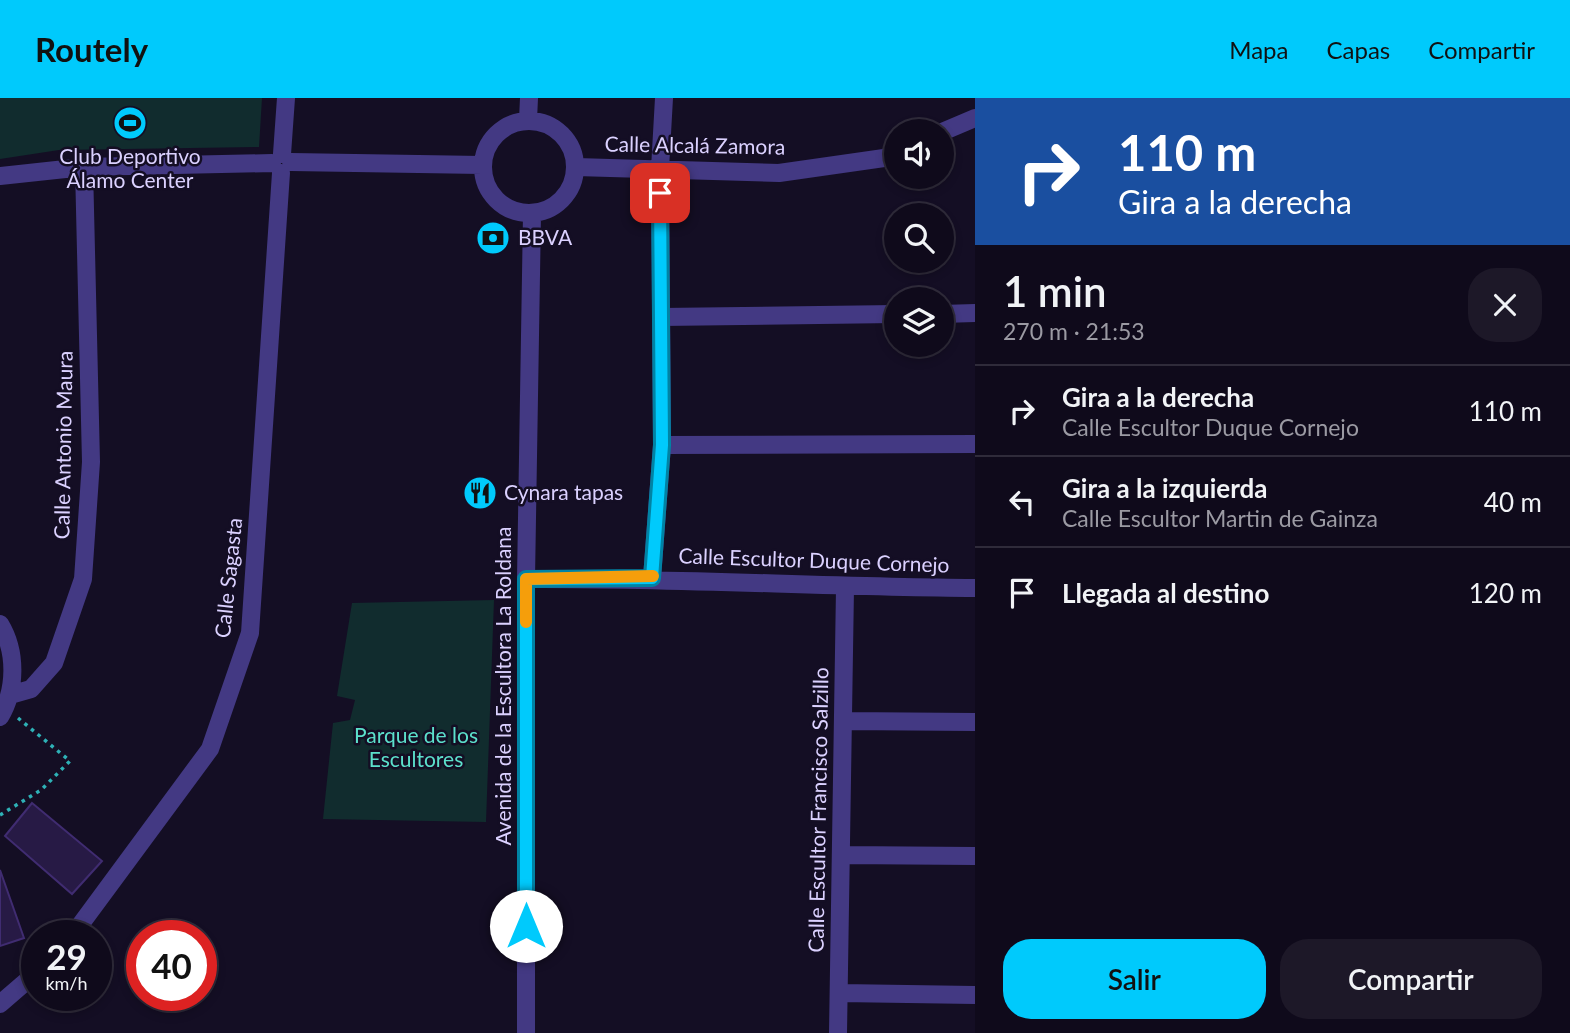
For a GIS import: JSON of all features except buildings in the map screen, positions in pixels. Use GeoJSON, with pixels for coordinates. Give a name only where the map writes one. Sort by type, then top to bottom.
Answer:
{"type":"FeatureCollection","features":[{"type":"Feature","properties":{"kind":"street","name":"Calle Sagasta"},"geometry":{"type":"LineString","coordinates":[[84,920],[210,749],[250,633],[286,98]]}},
{"type":"Feature","properties":{"kind":"street"},"geometry":{"type":"LineString","coordinates":[[528,120],[529,98]]}},
{"type":"Feature","properties":{"kind":"street"},"geometry":{"type":"LineString","coordinates":[[652,578],[662,445],[660,169],[664,98]]}},
{"type":"Feature","properties":{"kind":"street"},"geometry":{"type":"LineString","coordinates":[[954,127],[975,118]]}},
{"type":"Feature","properties":{"kind":"street"},"geometry":{"type":"LineString","coordinates":[[528,120],[549,125],[567,139],[576,167],[568,194],[552,207],[532,214],[503,206],[491,195],[484,181],[482,165],[492,139],[502,129],[528,120]]}},
{"type":"Feature","properties":{"kind":"street","name":"Calle Alcalá Zamora"},"geometry":{"type":"LineString","coordinates":[[576,167],[779,173],[884,158]]}},
{"type":"Feature","properties":{"kind":"street"},"geometry":{"type":"LineString","coordinates":[[0,176],[84,167],[282,163],[482,165]]}},
{"type":"Feature","properties":{"kind":"street","name":"Calle Antonio Maura"},"geometry":{"type":"LineString","coordinates":[[5,707],[31,690],[54,663],[83,579],[91,462],[84,167]]}},
{"type":"Feature","properties":{"kind":"street","name":"Avenida de la Escultora La Roldana"},"geometry":{"type":"LineString","coordinates":[[526,1033],[526,579],[532,214]]}},
{"type":"Feature","properties":{"kind":"street"},"geometry":{"type":"LineString","coordinates":[[954,314],[975,313]]}},
{"type":"Feature","properties":{"kind":"street"},"geometry":{"type":"LineString","coordinates":[[662,317],[884,314]]}},
{"type":"Feature","properties":{"kind":"street"},"geometry":{"type":"LineString","coordinates":[[662,445],[975,444]]}},
{"type":"Feature","properties":{"kind":"street","name":"Calle Escultor Duque Cornejo"},"geometry":{"type":"LineString","coordinates":[[526,579],[652,578],[845,588],[975,589]]}},
{"type":"Feature","properties":{"kind":"street","name":"Calle Escultor Francisco Salzillo"},"geometry":{"type":"LineString","coordinates":[[838,1033],[845,588]]}},
{"type":"Feature","properties":{"kind":"street"},"geometry":{"type":"LineString","coordinates":[[0,624],[13,663],[5,707]]}},
{"type":"Feature","properties":{"kind":"street"},"geometry":{"type":"LineString","coordinates":[[843,721],[975,722]]}},
{"type":"Feature","properties":{"kind":"street"},"geometry":{"type":"LineString","coordinates":[[842,855],[975,856]]}},
{"type":"Feature","properties":{"kind":"street"},"geometry":{"type":"LineString","coordinates":[[0,1004],[21,986]]}},
{"type":"Feature","properties":{"kind":"street"},"geometry":{"type":"LineString","coordinates":[[840,993],[975,995]]}},
{"type":"Feature","properties":{"kind":"path"},"geometry":{"type":"LineString","coordinates":[[0,816],[41,790],[70,761],[5,707]]}},
{"type":"Feature","properties":{"kind":"green space","name":"Club Deportivo Álamo Center"},"geometry":{"type":"Polygon","coordinates":[[[0,98],[262,98],[259,147],[59,150],[0,159],[0,98]]]}},
{"type":"Feature","properties":{"kind":"green space","name":"Parque de los Escultores"},"geometry":{"type":"Polygon","coordinates":[[[494,600],[486,822],[323,819],[333,723],[350,720],[355,700],[337,696],[352,603],[494,600]]]}},
{"type":"Feature","properties":{"kind":"slow traffic"},"geometry":{"type":"LineString","coordinates":[[526,622],[526,579],[653,576]]}},
{"type":"Feature","properties":{"kind":"place","name":"Club Deportivo Álamo Center"},"geometry":{"type":"Point","coordinates":[130,123]}},
{"type":"Feature","properties":{"kind":"place","name":"BBVA"},"geometry":{"type":"Point","coordinates":[493,238]}},
{"type":"Feature","properties":{"kind":"place","name":"Cynara tapas"},"geometry":{"type":"Point","coordinates":[480,493]}},
{"type":"Feature","properties":{"kind":"route"},"geometry":{"type":"LineString","coordinates":[[526,926],[526,579],[652,578],[662,445],[660,193]]}}]}
